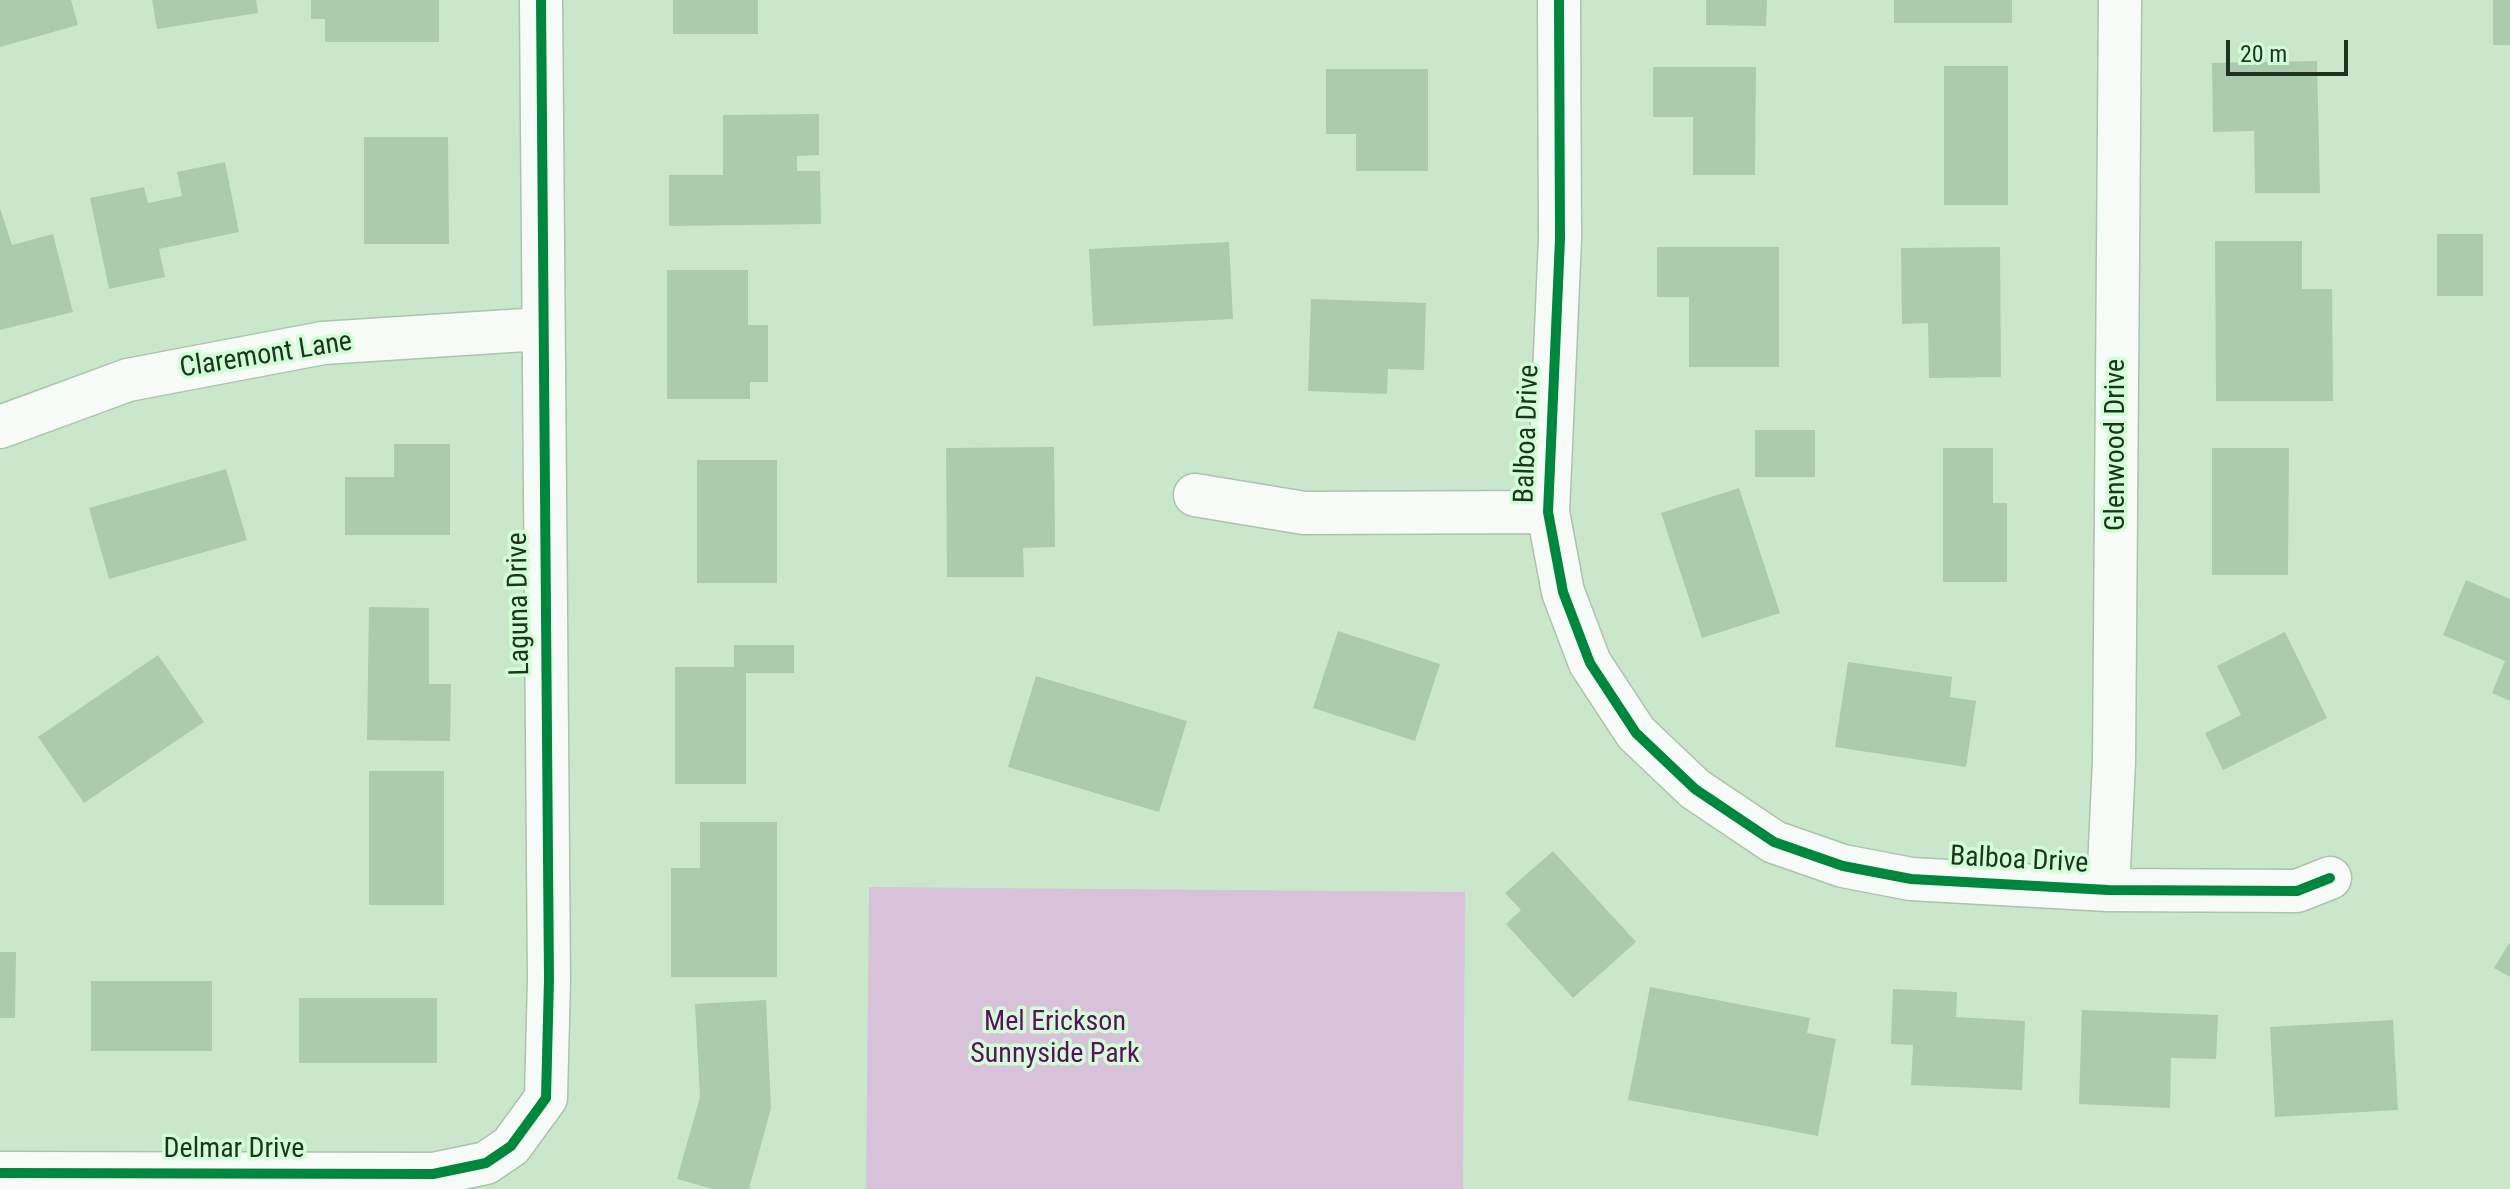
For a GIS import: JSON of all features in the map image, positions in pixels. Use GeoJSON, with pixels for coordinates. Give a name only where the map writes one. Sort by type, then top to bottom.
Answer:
{"type":"FeatureCollection","features":[{"type":"Feature","properties":{"kind":"street","name":"Laguna Drive"},"geometry":{"type":"LineString","coordinates":[[466,1167],[486,1163],[511,1146],[546,1098],[549,979],[541,329],[541,0]]}},
{"type":"Feature","properties":{"kind":"street","name":"Balboa Drive"},"geometry":{"type":"LineString","coordinates":[[1559,0],[1560,239],[1548,512],[1563,592],[1590,663],[1636,733],[1695,789],[1774,842],[1843,866],[1911,879],[2108,890],[2297,891],[2330,878]]}},
{"type":"Feature","properties":{"kind":"street","name":"Glenwood Drive"},"geometry":{"type":"LineString","coordinates":[[2108,890],[2114,761],[2120,0]]}},
{"type":"Feature","properties":{"kind":"street","name":"Claremont Lane"},"geometry":{"type":"LineString","coordinates":[[0,427],[128,380],[323,343],[541,329]]}},
{"type":"Feature","properties":{"kind":"street"},"geometry":{"type":"LineString","coordinates":[[1195,495],[1304,513],[1548,512]]}},
{"type":"Feature","properties":{"kind":"street","name":"Delmar Drive"},"geometry":{"type":"LineString","coordinates":[[0,1173],[433,1174],[466,1167]]}},
{"type":"Feature","properties":{"kind":"green space","name":"Mel Erickson Sunnyside Park"},"geometry":{"type":"Polygon","coordinates":[[[869,887],[1465,892],[1463,1189],[866,1189],[869,887]]]}},
{"type":"Feature","properties":{"kind":"building"},"geometry":{"type":"Polygon","coordinates":[[[0,0],[71,0],[78,25],[0,47],[0,0]]]}},
{"type":"Feature","properties":{"kind":"building"},"geometry":{"type":"Polygon","coordinates":[[[152,0],[256,0],[258,13],[157,29],[152,0]]]}},
{"type":"Feature","properties":{"kind":"building"},"geometry":{"type":"Polygon","coordinates":[[[311,0],[439,0],[439,42],[325,42],[325,19],[311,19],[311,0]]]}},
{"type":"Feature","properties":{"kind":"building"},"geometry":{"type":"Polygon","coordinates":[[[673,0],[758,0],[758,34],[673,34],[673,0]]]}},
{"type":"Feature","properties":{"kind":"building"},"geometry":{"type":"Polygon","coordinates":[[[1706,0],[1767,0],[1766,26],[1706,25],[1706,0]]]}},
{"type":"Feature","properties":{"kind":"building"},"geometry":{"type":"Polygon","coordinates":[[[1894,0],[2012,0],[2012,23],[1894,23],[1894,0]]]}},
{"type":"Feature","properties":{"kind":"building"},"geometry":{"type":"Polygon","coordinates":[[[2493,0],[2510,0],[2510,45],[2493,45],[2493,0]]]}},
{"type":"Feature","properties":{"kind":"building"},"geometry":{"type":"Polygon","coordinates":[[[2317,61],[2320,193],[2255,193],[2254,131],[2213,132],[2212,63],[2317,61]]]}},
{"type":"Feature","properties":{"kind":"building"},"geometry":{"type":"Polygon","coordinates":[[[1944,66],[2008,66],[2008,205],[1944,205],[1944,66]]]}},
{"type":"Feature","properties":{"kind":"building"},"geometry":{"type":"Polygon","coordinates":[[[1653,67],[1756,67],[1755,175],[1693,175],[1693,117],[1653,117],[1653,67]]]}},
{"type":"Feature","properties":{"kind":"building"},"geometry":{"type":"Polygon","coordinates":[[[1326,69],[1428,69],[1428,171],[1356,171],[1356,134],[1326,134],[1326,69]]]}},
{"type":"Feature","properties":{"kind":"building"},"geometry":{"type":"Polygon","coordinates":[[[819,114],[819,155],[797,156],[797,171],[820,171],[821,224],[669,226],[669,175],[723,175],[723,115],[819,114]]]}},
{"type":"Feature","properties":{"kind":"building"},"geometry":{"type":"Polygon","coordinates":[[[364,137],[448,137],[449,244],[364,244],[364,137]]]}},
{"type":"Feature","properties":{"kind":"building"},"geometry":{"type":"Polygon","coordinates":[[[225,162],[239,232],[159,249],[165,277],[109,289],[90,198],[144,187],[148,203],[182,196],[177,172],[225,162]]]}},
{"type":"Feature","properties":{"kind":"building"},"geometry":{"type":"Polygon","coordinates":[[[0,208],[12,245],[53,234],[73,312],[0,330],[0,208]]]}},
{"type":"Feature","properties":{"kind":"building"},"geometry":{"type":"Polygon","coordinates":[[[2437,234],[2483,234],[2483,296],[2437,296],[2437,234]]]}},
{"type":"Feature","properties":{"kind":"building"},"geometry":{"type":"Polygon","coordinates":[[[2215,241],[2302,241],[2302,289],[2332,289],[2333,401],[2216,401],[2215,241]]]}},
{"type":"Feature","properties":{"kind":"building"},"geometry":{"type":"Polygon","coordinates":[[[1229,242],[1233,319],[1093,326],[1089,249],[1229,242]]]}},
{"type":"Feature","properties":{"kind":"building"},"geometry":{"type":"Polygon","coordinates":[[[1657,247],[1779,247],[1779,367],[1689,367],[1689,297],[1657,297],[1657,247]]]}},
{"type":"Feature","properties":{"kind":"building"},"geometry":{"type":"Polygon","coordinates":[[[2000,247],[2001,377],[1929,378],[1928,323],[1902,324],[1901,248],[2000,247]]]}},
{"type":"Feature","properties":{"kind":"building"},"geometry":{"type":"Polygon","coordinates":[[[667,270],[748,270],[748,325],[768,325],[768,382],[750,382],[750,399],[667,399],[667,270]]]}},
{"type":"Feature","properties":{"kind":"building"},"geometry":{"type":"Polygon","coordinates":[[[1311,299],[1426,303],[1424,370],[1388,369],[1387,394],[1308,391],[1311,299]]]}},
{"type":"Feature","properties":{"kind":"building"},"geometry":{"type":"Polygon","coordinates":[[[1755,430],[1815,430],[1815,477],[1755,477],[1755,430]]]}},
{"type":"Feature","properties":{"kind":"building"},"geometry":{"type":"Polygon","coordinates":[[[394,444],[450,444],[450,535],[345,535],[345,477],[394,477],[394,444]]]}},
{"type":"Feature","properties":{"kind":"building"},"geometry":{"type":"Polygon","coordinates":[[[1054,447],[1055,547],[1023,548],[1024,577],[947,577],[946,448],[1054,447]]]}},
{"type":"Feature","properties":{"kind":"building"},"geometry":{"type":"Polygon","coordinates":[[[1943,448],[1993,448],[1993,503],[2007,503],[2007,582],[1943,582],[1943,448]]]}},
{"type":"Feature","properties":{"kind":"building"},"geometry":{"type":"Polygon","coordinates":[[[2212,448],[2289,448],[2288,575],[2212,575],[2212,448]]]}},
{"type":"Feature","properties":{"kind":"building"},"geometry":{"type":"Polygon","coordinates":[[[697,460],[777,460],[777,583],[697,583],[697,460]]]}},
{"type":"Feature","properties":{"kind":"building"},"geometry":{"type":"Polygon","coordinates":[[[226,469],[247,540],[109,579],[89,508],[226,469]]]}},
{"type":"Feature","properties":{"kind":"building"},"geometry":{"type":"Polygon","coordinates":[[[1739,488],[1780,613],[1702,638],[1661,513],[1739,488]]]}},
{"type":"Feature","properties":{"kind":"building"},"geometry":{"type":"Polygon","coordinates":[[[2466,580],[2510,599],[2510,701],[2492,693],[2505,661],[2443,635],[2466,580]]]}},
{"type":"Feature","properties":{"kind":"building"},"geometry":{"type":"Polygon","coordinates":[[[369,607],[429,608],[429,684],[451,684],[450,741],[367,740],[369,607]]]}},
{"type":"Feature","properties":{"kind":"building"},"geometry":{"type":"Polygon","coordinates":[[[1338,631],[1440,664],[1415,741],[1313,708],[1338,631]]]}},
{"type":"Feature","properties":{"kind":"building"},"geometry":{"type":"Polygon","coordinates":[[[2285,632],[2327,718],[2223,770],[2205,733],[2241,715],[2217,666],[2285,632]]]}},
{"type":"Feature","properties":{"kind":"building"},"geometry":{"type":"Polygon","coordinates":[[[734,645],[794,645],[794,673],[746,673],[746,784],[675,784],[675,667],[734,667],[734,645]]]}},
{"type":"Feature","properties":{"kind":"building"},"geometry":{"type":"Polygon","coordinates":[[[158,655],[204,722],[84,803],[38,737],[158,655]]]}},
{"type":"Feature","properties":{"kind":"building"},"geometry":{"type":"Polygon","coordinates":[[[1848,662],[1952,677],[1950,697],[1976,701],[1966,767],[1835,747],[1848,662]]]}},
{"type":"Feature","properties":{"kind":"building"},"geometry":{"type":"Polygon","coordinates":[[[1036,676],[1187,721],[1159,812],[1008,767],[1036,676]]]}},
{"type":"Feature","properties":{"kind":"building"},"geometry":{"type":"Polygon","coordinates":[[[369,771],[444,771],[444,905],[369,905],[369,771]]]}},
{"type":"Feature","properties":{"kind":"building"},"geometry":{"type":"Polygon","coordinates":[[[700,822],[777,822],[777,977],[671,977],[671,868],[700,868],[700,822]]]}},
{"type":"Feature","properties":{"kind":"building"},"geometry":{"type":"Polygon","coordinates":[[[1553,851],[1636,942],[1573,998],[1506,924],[1521,910],[1505,893],[1553,851]]]}},
{"type":"Feature","properties":{"kind":"building"},"geometry":{"type":"Polygon","coordinates":[[[2510,942],[2510,977],[2494,968],[2510,942]]]}},
{"type":"Feature","properties":{"kind":"building"},"geometry":{"type":"Polygon","coordinates":[[[0,952],[16,952],[15,1018],[0,1018],[0,952]]]}},
{"type":"Feature","properties":{"kind":"building"},"geometry":{"type":"Polygon","coordinates":[[[91,981],[212,981],[212,1051],[91,1051],[91,981]]]}},
{"type":"Feature","properties":{"kind":"building"},"geometry":{"type":"Polygon","coordinates":[[[1650,987],[1810,1018],[1807,1033],[1836,1039],[1818,1136],[1628,1100],[1650,987]]]}},
{"type":"Feature","properties":{"kind":"building"},"geometry":{"type":"Polygon","coordinates":[[[1893,989],[1957,992],[1956,1017],[2025,1021],[2022,1090],[1911,1085],[1913,1045],[1891,1044],[1893,989]]]}},
{"type":"Feature","properties":{"kind":"building"},"geometry":{"type":"Polygon","coordinates":[[[299,998],[437,998],[437,1063],[299,1063],[299,998]]]}},
{"type":"Feature","properties":{"kind":"building"},"geometry":{"type":"Polygon","coordinates":[[[766,1000],[771,1108],[749,1189],[713,1189],[677,1179],[700,1097],[695,1004],[766,1000]]]}},
{"type":"Feature","properties":{"kind":"building"},"geometry":{"type":"Polygon","coordinates":[[[2082,1010],[2218,1015],[2216,1059],[2171,1058],[2170,1108],[2079,1104],[2082,1010]]]}},
{"type":"Feature","properties":{"kind":"building"},"geometry":{"type":"Polygon","coordinates":[[[2393,1020],[2398,1110],[2275,1117],[2270,1027],[2393,1020]]]}},
{"type":"Feature","properties":{"kind":"cycle path"},"geometry":{"type":"LineString","coordinates":[[0,1173],[433,1174],[486,1163],[511,1146],[546,1098],[549,979],[541,0]]}},
{"type":"Feature","properties":{"kind":"cycle path"},"geometry":{"type":"LineString","coordinates":[[1559,0],[1560,239],[1548,512],[1563,592],[1590,663],[1636,733],[1695,789],[1774,842],[1843,866],[1911,879],[2108,890],[2297,891],[2330,878]]}}]}
